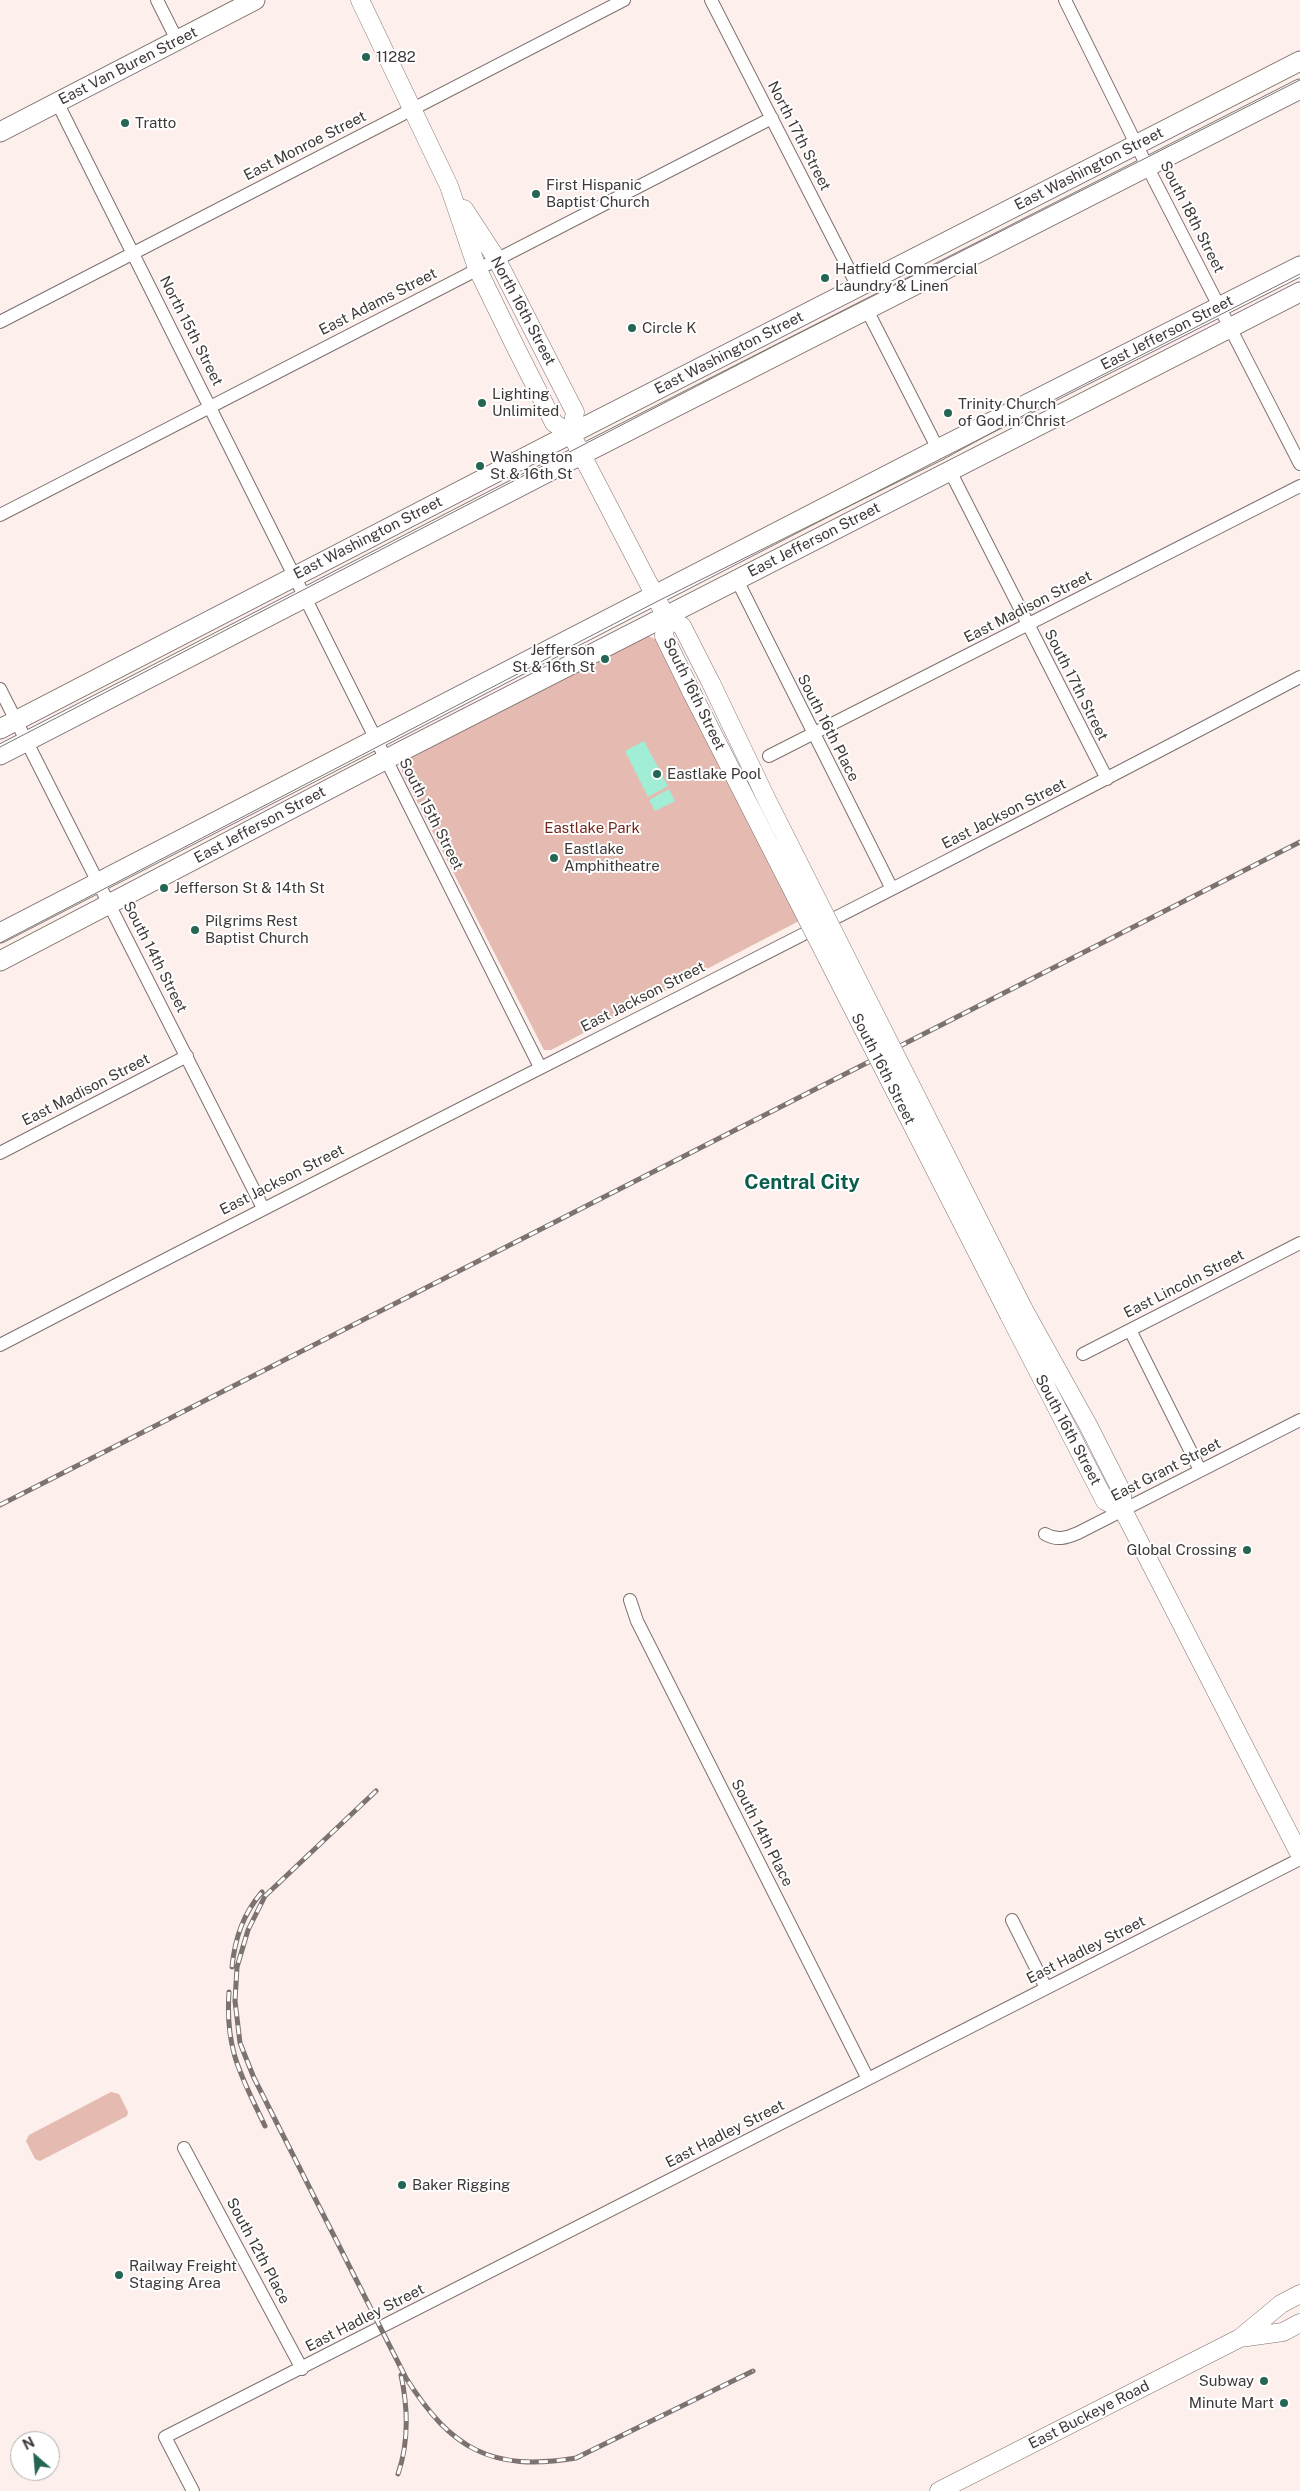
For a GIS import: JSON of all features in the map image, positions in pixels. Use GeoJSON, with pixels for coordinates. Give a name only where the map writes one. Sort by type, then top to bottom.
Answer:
{"type":"FeatureCollection","features":[{"type":"Feature","properties":{"kind":"main road","name":"East Van Buren Street"},"geometry":{"type":"LineString","coordinates":[[0,132],[255,0]]}},
{"type":"Feature","properties":{"kind":"main road","name":"North 16th Street"},"geometry":{"type":"LineString","coordinates":[[360,0],[449,186],[477,268],[554,423],[571,434],[576,412],[496,258],[449,186]]}},
{"type":"Feature","properties":{"kind":"main road","name":"East Washington Street"},"geometry":{"type":"LineString","coordinates":[[8,725],[1300,61]]}},
{"type":"Feature","properties":{"kind":"main road","name":"East Washington Street"},"geometry":{"type":"LineString","coordinates":[[1278,72],[1300,66]]}},
{"type":"Feature","properties":{"kind":"main road","name":"East Washington Street"},"geometry":{"type":"LineString","coordinates":[[0,755],[581,455],[1300,89]]}},
{"type":"Feature","properties":{"kind":"main road","name":"East Jefferson Street"},"geometry":{"type":"LineString","coordinates":[[0,933],[938,449],[1300,266]]}},
{"type":"Feature","properties":{"kind":"main road","name":"East Jefferson Street"},"geometry":{"type":"LineString","coordinates":[[0,960],[386,759],[1300,292]]}},
{"type":"Feature","properties":{"kind":"main road"},"geometry":{"type":"LineString","coordinates":[[715,360],[823,332]]}},
{"type":"Feature","properties":{"kind":"main road","name":"East Jefferson Street"},"geometry":{"type":"LineString","coordinates":[[981,428],[1108,390]]}},
{"type":"Feature","properties":{"kind":"main road","name":"South 16th Street"},"geometry":{"type":"LineString","coordinates":[[571,434],[666,616],[682,626],[712,685],[1016,1312],[1105,1501],[1122,1510],[1300,1855]]}},
{"type":"Feature","properties":{"kind":"main road","name":"East Washington Street"},"geometry":{"type":"LineString","coordinates":[[180,637],[280,610]]}},
{"type":"Feature","properties":{"kind":"main road","name":"South 16th Street"},"geometry":{"type":"LineString","coordinates":[[666,616],[664,636],[692,693],[1016,1312]]}},
{"type":"Feature","properties":{"kind":"main road","name":"East Jefferson Street"},"geometry":{"type":"LineString","coordinates":[[401,726],[520,691]]}},
{"type":"Feature","properties":{"kind":"main road","name":"East Buckeye Road"},"geometry":{"type":"LineString","coordinates":[[939,2491],[1240,2338],[1281,2304],[1300,2294]]}},
{"type":"Feature","properties":{"kind":"main road","name":"East Buckeye Road"},"geometry":{"type":"LineString","coordinates":[[1240,2338],[1283,2332],[1300,2324]]}},
{"type":"Feature","properties":{"kind":"street"},"geometry":{"type":"LineString","coordinates":[[157,0],[177,40]]}},
{"type":"Feature","properties":{"kind":"street","name":"East Monroe Street"},"geometry":{"type":"LineString","coordinates":[[0,322],[624,0]]}},
{"type":"Feature","properties":{"kind":"street","name":"North 17th Street"},"geometry":{"type":"LineString","coordinates":[[711,0],[858,287]]}},
{"type":"Feature","properties":{"kind":"street","name":"South 18th Street"},"geometry":{"type":"LineString","coordinates":[[1065,0],[1147,166],[1300,464]]}},
{"type":"Feature","properties":{"kind":"street","name":"North 15th Street"},"geometry":{"type":"LineString","coordinates":[[57,102],[296,576]]}},
{"type":"Feature","properties":{"kind":"street","name":"East Adams Street"},"geometry":{"type":"LineString","coordinates":[[0,515],[496,258],[772,118]]}},
{"type":"Feature","properties":{"kind":"street"},"geometry":{"type":"LineString","coordinates":[[867,310],[938,449]]}},
{"type":"Feature","properties":{"kind":"street","name":"South 17th Street"},"geometry":{"type":"LineString","coordinates":[[950,471],[1107,779]]}},
{"type":"Feature","properties":{"kind":"street","name":"East Madison Street"},"geometry":{"type":"LineString","coordinates":[[769,756],[1028,626],[1300,486]]}},
{"type":"Feature","properties":{"kind":"street","name":"South 15th Street"},"geometry":{"type":"LineString","coordinates":[[296,576],[540,1066]]}},
{"type":"Feature","properties":{"kind":"street","name":"South 16th Place"},"geometry":{"type":"LineString","coordinates":[[736,580],[892,889]]}},
{"type":"Feature","properties":{"kind":"street","name":"East Jackson Street"},"geometry":{"type":"LineString","coordinates":[[0,1345],[540,1066],[1107,779],[1300,677]]}},
{"type":"Feature","properties":{"kind":"street","name":"South 14th Street"},"geometry":{"type":"LineString","coordinates":[[0,688],[8,725],[27,741],[263,1208]]}},
{"type":"Feature","properties":{"kind":"street","name":"East Madison Street"},"geometry":{"type":"LineString","coordinates":[[0,1153],[187,1056]]}},
{"type":"Feature","properties":{"kind":"street","name":"East Lincoln Street"},"geometry":{"type":"LineString","coordinates":[[1083,1354],[1300,1244]]}},
{"type":"Feature","properties":{"kind":"street"},"geometry":{"type":"LineString","coordinates":[[1130,1330],[1200,1470]]}},
{"type":"Feature","properties":{"kind":"street","name":"East Grant Street"},"geometry":{"type":"LineString","coordinates":[[1045,1534],[1054,1539],[1068,1537],[1300,1420]]}},
{"type":"Feature","properties":{"kind":"street","name":"South 14th Place"},"geometry":{"type":"LineString","coordinates":[[630,1600],[637,1621],[868,2079]]}},
{"type":"Feature","properties":{"kind":"street","name":"East Hadley Street"},"geometry":{"type":"LineString","coordinates":[[193,2491],[166,2437],[1300,1859]]}},
{"type":"Feature","properties":{"kind":"street"},"geometry":{"type":"LineString","coordinates":[[1012,1920],[1046,1988]]}},
{"type":"Feature","properties":{"kind":"street","name":"South 12th Place"},"geometry":{"type":"LineString","coordinates":[[184,2148],[302,2369]]}},
{"type":"Feature","properties":{"kind":"green space","name":"Eastlake Park"},"geometry":{"type":"Polygon","coordinates":[[[646,635],[659,641],[799,921],[551,1050],[544,1050],[402,772],[401,763],[646,635]]]}},
{"type":"Feature","properties":{"kind":"green space"},"geometry":{"type":"Polygon","coordinates":[[[111,2092],[119,2094],[128,2112],[127,2116],[40,2161],[35,2159],[26,2141],[29,2135],[111,2092]]]}},
{"type":"Feature","properties":{"kind":"shaded area"},"geometry":{"type":"Polygon","coordinates":[[[644,741],[668,786],[648,797],[625,751],[644,741]]]}},
{"type":"Feature","properties":{"kind":"shaded area"},"geometry":{"type":"Polygon","coordinates":[[[669,789],[675,801],[655,811],[649,800],[669,789]]]}},
{"type":"Feature","properties":{"kind":"tram line"},"geometry":{"type":"LineString","coordinates":[[0,747],[776,345],[1300,80]]}},
{"type":"Feature","properties":{"kind":"tram line"},"geometry":{"type":"LineString","coordinates":[[0,943],[658,601],[942,460],[1026,414],[1300,274]]}},
{"type":"Feature","properties":{"kind":"railway"},"geometry":{"type":"LineString","coordinates":[[0,1505],[1300,842]]}},
{"type":"Feature","properties":{"kind":"railway"},"geometry":{"type":"LineString","coordinates":[[376,1791],[265,1896],[248,1930],[237,1967],[235,2001],[240,2043],[254,2078],[406,2378],[440,2422],[457,2438],[476,2450],[497,2458],[520,2461],[546,2461],[576,2458],[753,2371]]}},
{"type":"Feature","properties":{"kind":"railway"},"geometry":{"type":"LineString","coordinates":[[232,1967],[235,1946],[241,1927],[255,1900],[262,1892]]}},
{"type":"Feature","properties":{"kind":"railway"},"geometry":{"type":"LineString","coordinates":[[229,1992],[228,2012],[232,2046],[242,2076],[265,2126]]}},
{"type":"Feature","properties":{"kind":"railway"},"geometry":{"type":"LineString","coordinates":[[398,2474],[406,2437],[406,2412],[401,2375]]}},
{"type":"Feature","properties":{"kind":"place","name":"11282"},"geometry":{"type":"Point","coordinates":[366,57]}},
{"type":"Feature","properties":{"kind":"place","name":"Tratto"},"geometry":{"type":"Point","coordinates":[125,123]}},
{"type":"Feature","properties":{"kind":"place","name":"First Hispanic Baptist Church"},"geometry":{"type":"Point","coordinates":[536,194]}},
{"type":"Feature","properties":{"kind":"place","name":"Hatfield Commercial Laundry & Linen"},"geometry":{"type":"Point","coordinates":[825,278]}},
{"type":"Feature","properties":{"kind":"place","name":"Circle K"},"geometry":{"type":"Point","coordinates":[632,328]}},
{"type":"Feature","properties":{"kind":"place","name":"Lighting Unlimited"},"geometry":{"type":"Point","coordinates":[482,403]}},
{"type":"Feature","properties":{"kind":"place","name":"Trinity Church of God in Christ"},"geometry":{"type":"Point","coordinates":[948,413]}},
{"type":"Feature","properties":{"kind":"place","name":"Washington St & 16th St"},"geometry":{"type":"Point","coordinates":[480,466]}},
{"type":"Feature","properties":{"kind":"place","name":"Jefferson St & 16th St"},"geometry":{"type":"Point","coordinates":[605,659]}},
{"type":"Feature","properties":{"kind":"place","name":"Eastlake Pool"},"geometry":{"type":"Point","coordinates":[657,774]}},
{"type":"Feature","properties":{"kind":"place","name":"Eastlake Amphitheatre"},"geometry":{"type":"Point","coordinates":[554,858]}},
{"type":"Feature","properties":{"kind":"place","name":"Jefferson St & 14th St"},"geometry":{"type":"Point","coordinates":[164,888]}},
{"type":"Feature","properties":{"kind":"place","name":"Pilgrims Rest Baptist Church"},"geometry":{"type":"Point","coordinates":[195,930]}},
{"type":"Feature","properties":{"kind":"place","name":"Global Crossing"},"geometry":{"type":"Point","coordinates":[1247,1550]}},
{"type":"Feature","properties":{"kind":"place","name":"Baker Rigging"},"geometry":{"type":"Point","coordinates":[402,2185]}},
{"type":"Feature","properties":{"kind":"place","name":"Railway Freight Staging Area"},"geometry":{"type":"Point","coordinates":[119,2275]}},
{"type":"Feature","properties":{"kind":"place","name":"Subway"},"geometry":{"type":"Point","coordinates":[1264,2381]}},
{"type":"Feature","properties":{"kind":"place","name":"Minute Mart"},"geometry":{"type":"Point","coordinates":[1284,2403]}},
{"type":"Feature","properties":{"kind":"district","name":"Central City"},"geometry":{"type":"Point","coordinates":[802,1183]}}]}
